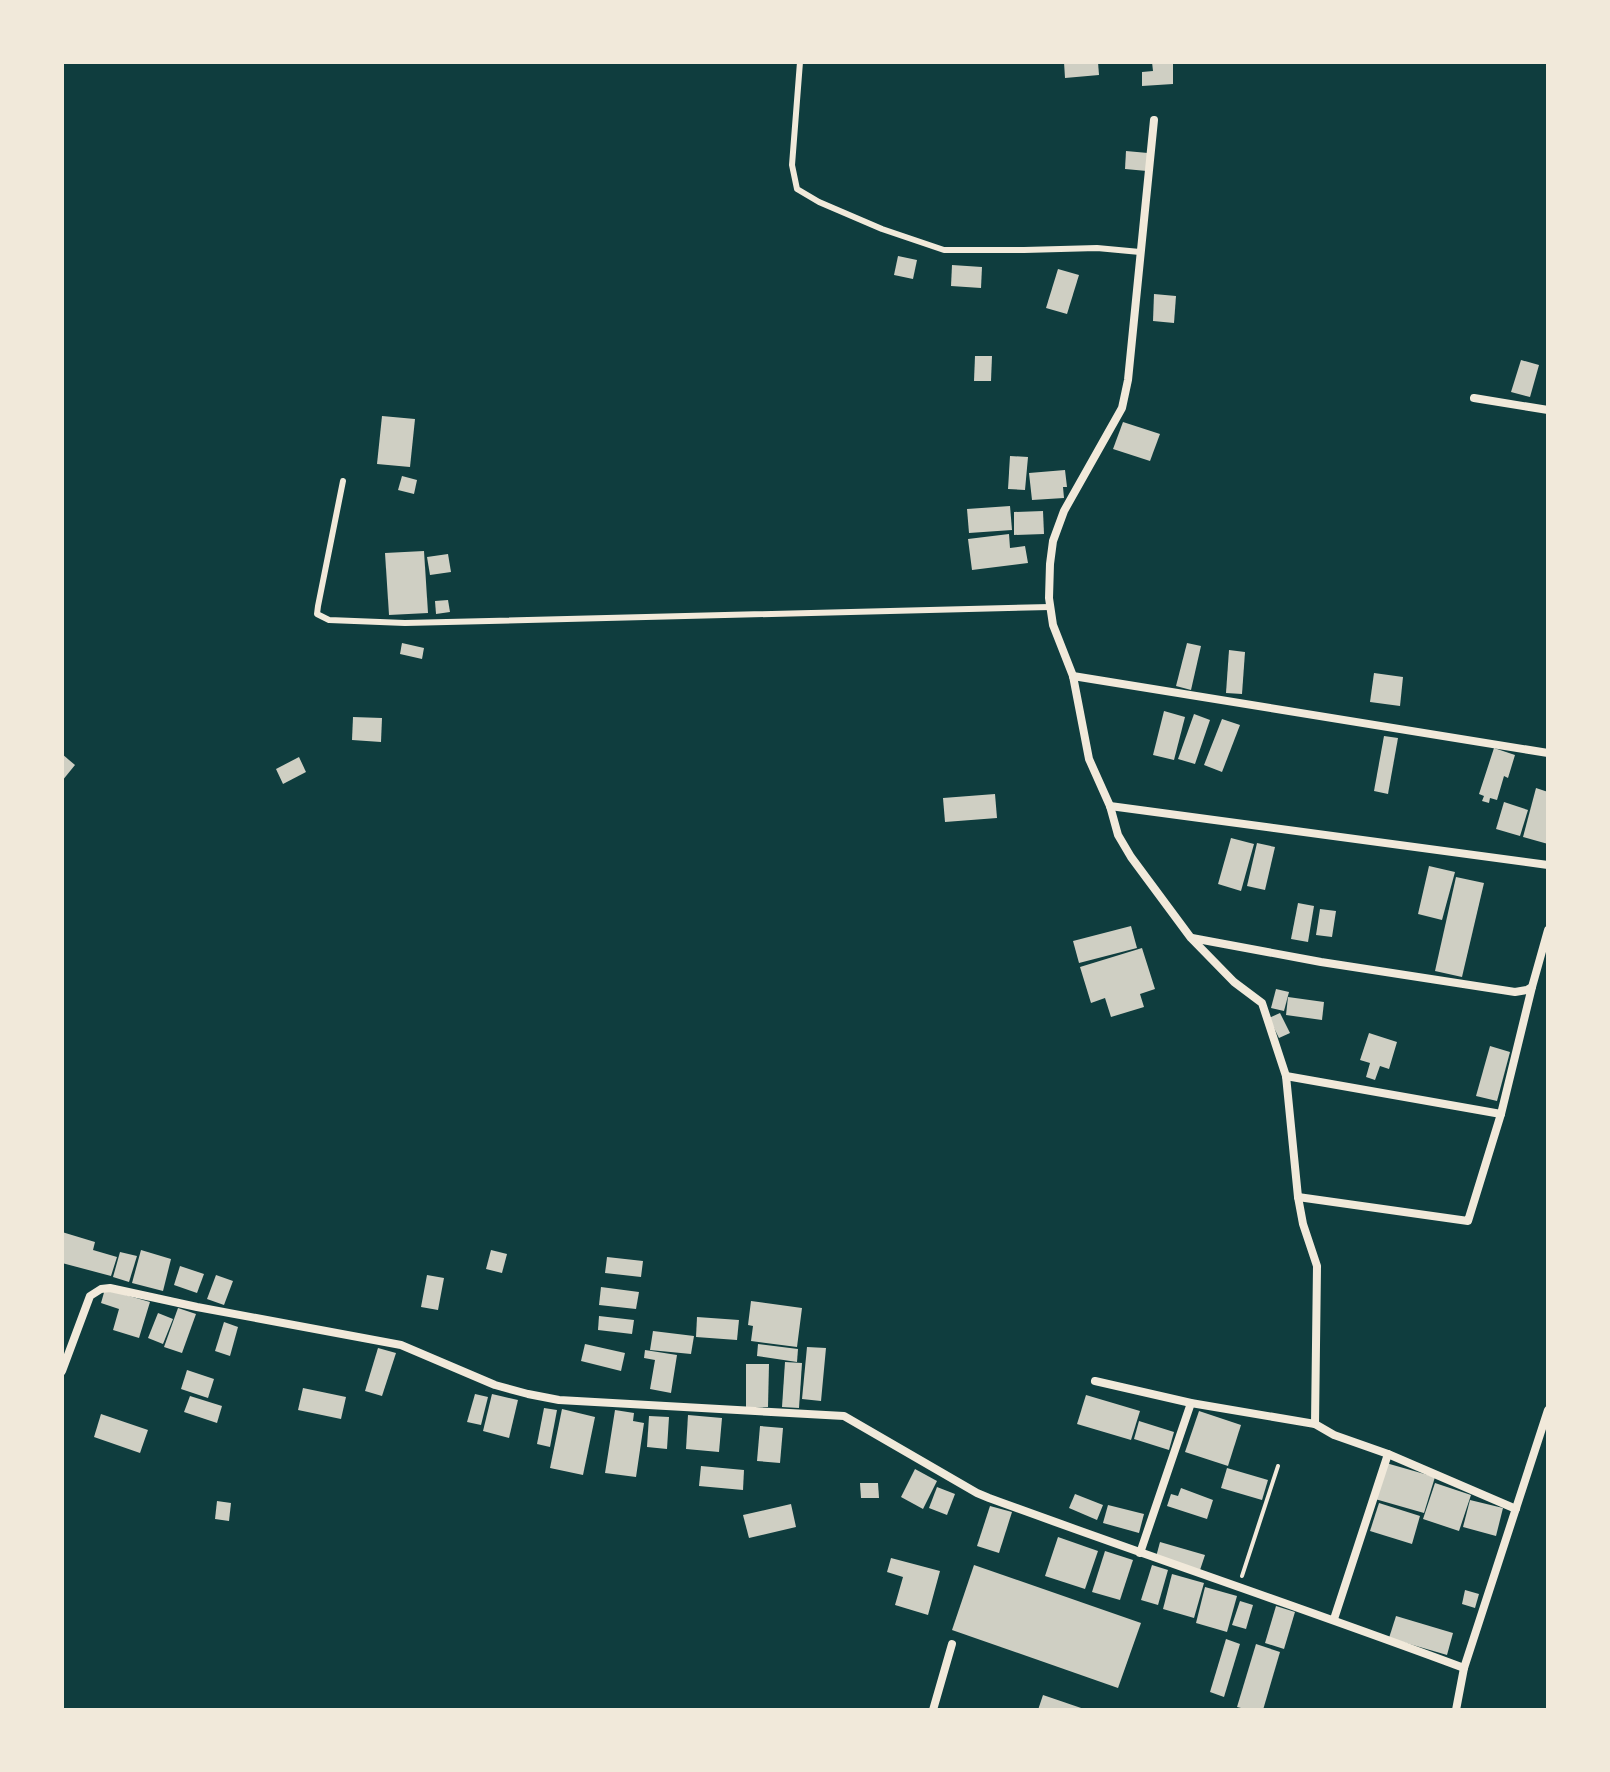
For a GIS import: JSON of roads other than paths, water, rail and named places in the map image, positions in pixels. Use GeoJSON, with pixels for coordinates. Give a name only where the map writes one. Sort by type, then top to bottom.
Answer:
{"type":"FeatureCollection","features":[{"type":"Feature","properties":{"kind":"street"},"geometry":{"type":"LineString","coordinates":[[1154,120],[1128,380],[1122,408],[1064,511],[1053,541],[1050,607],[1053,625],[1073,676],[1089,759],[1110,806],[1118,835],[1191,938],[1234,982],[1262,1003],[1286,1076],[1298,1197],[1317,1266],[1315,1424]]}},
{"type":"Feature","properties":{"kind":"street"},"geometry":{"type":"LineString","coordinates":[[1474,398],[1548,410]]}},
{"type":"Feature","properties":{"kind":"street"},"geometry":{"type":"LineString","coordinates":[[1073,676],[1548,753]]}},
{"type":"Feature","properties":{"kind":"street"},"geometry":{"type":"LineString","coordinates":[[1110,806],[1548,865]]}},
{"type":"Feature","properties":{"kind":"street"},"geometry":{"type":"LineString","coordinates":[[1298,1197],[1468,1221],[1501,1114],[1548,930]]}},
{"type":"Feature","properties":{"kind":"street"},"geometry":{"type":"LineString","coordinates":[[1191,938],[1515,992],[1532,987]]}},
{"type":"Feature","properties":{"kind":"street"},"geometry":{"type":"LineString","coordinates":[[1286,1076],[1501,1114]]}},
{"type":"Feature","properties":{"kind":"street"},"geometry":{"type":"LineString","coordinates":[[62,1371],[90,1296],[101,1289],[110,1288],[401,1345],[495,1385],[559,1400],[844,1416],[977,1493],[1464,1668]]}},
{"type":"Feature","properties":{"kind":"street"},"geometry":{"type":"LineString","coordinates":[[1095,1381],[1191,1403],[1315,1424],[1334,1435],[1388,1454],[1516,1509]]}},
{"type":"Feature","properties":{"kind":"street"},"geometry":{"type":"LineString","coordinates":[[1140,1553],[1191,1403]]}},
{"type":"Feature","properties":{"kind":"street"},"geometry":{"type":"LineString","coordinates":[[1456,1710],[1464,1668],[1548,1413]]}},
{"type":"Feature","properties":{"kind":"street"},"geometry":{"type":"LineString","coordinates":[[1334,1619],[1388,1454]]}},
{"type":"Feature","properties":{"kind":"street"},"geometry":{"type":"LineString","coordinates":[[933,1710],[952,1644]]}},
{"type":"Feature","properties":{"kind":"lane"},"geometry":{"type":"LineString","coordinates":[[800,62],[792,165],[797,189],[819,202],[882,229],[944,250],[1097,248],[1140,252]]}},
{"type":"Feature","properties":{"kind":"lane"},"geometry":{"type":"LineString","coordinates":[[343,481],[317,614],[329,620],[405,623],[1050,607]]}}]}
